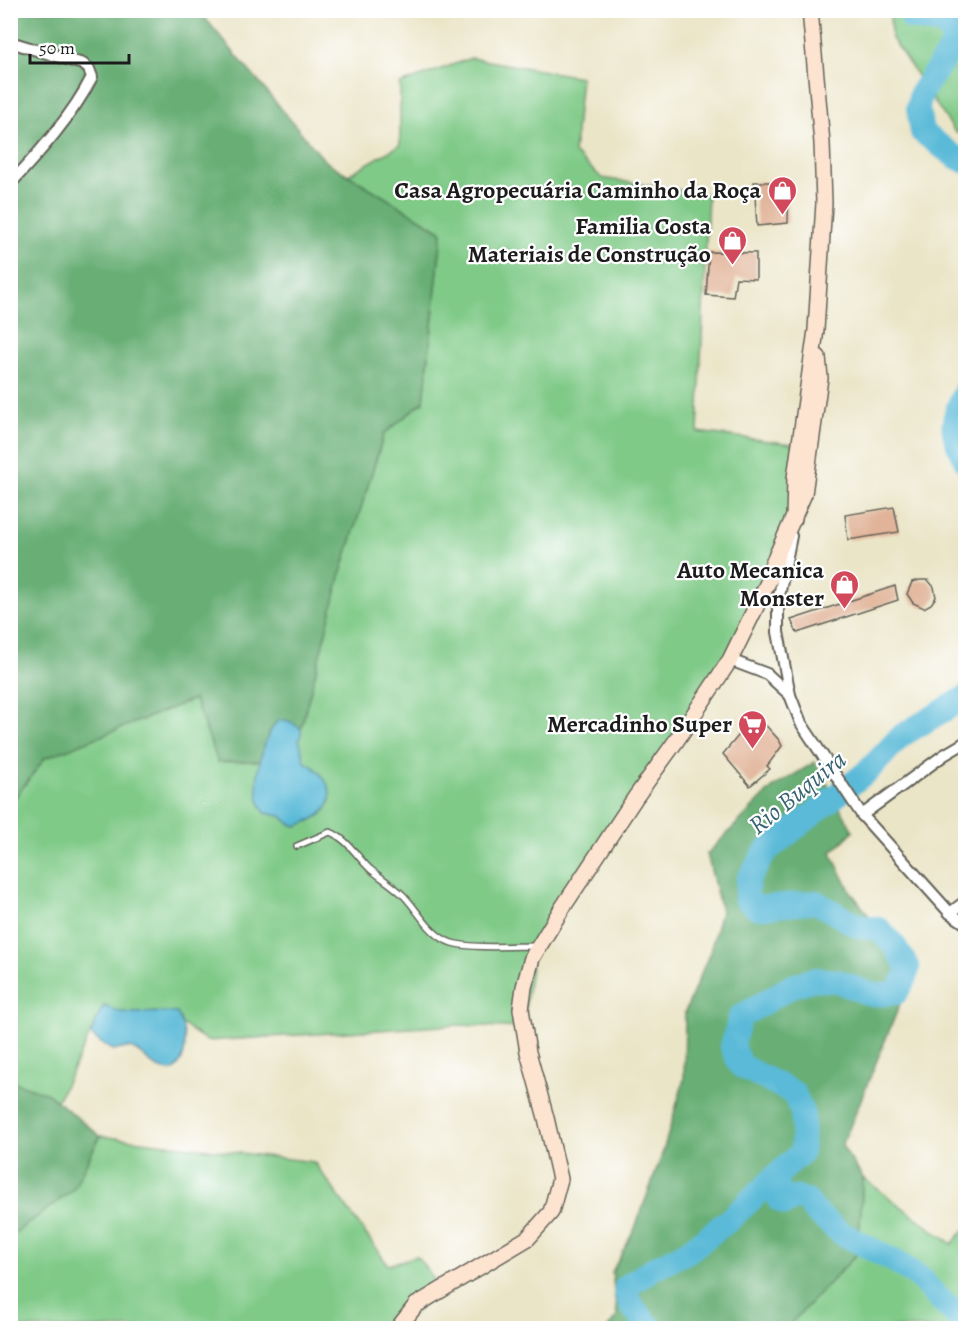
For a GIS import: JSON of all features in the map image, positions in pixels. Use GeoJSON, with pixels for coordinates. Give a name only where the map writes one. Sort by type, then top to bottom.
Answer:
{"type":"FeatureCollection","features":[{"type":"Feature","properties":{"kind":"main road"},"geometry":{"type":"LineString","coordinates":[[398,1329],[416,1305],[528,1238],[550,1212],[560,1179],[528,1052],[522,1018],[524,987],[532,958],[635,798],[730,660],[752,619],[794,519],[795,478],[816,330],[824,203],[822,143],[810,10]]}},
{"type":"Feature","properties":{"kind":"street"},"geometry":{"type":"LineString","coordinates":[[10,42],[83,64],[89,69],[92,77],[42,150],[10,184]]}},
{"type":"Feature","properties":{"kind":"street"},"geometry":{"type":"LineString","coordinates":[[794,519],[778,601],[778,632],[790,695],[801,723],[862,815],[950,913],[966,924]]}},
{"type":"Feature","properties":{"kind":"street"},"geometry":{"type":"LineString","coordinates":[[730,660],[767,674],[790,695]]}},
{"type":"Feature","properties":{"kind":"street"},"geometry":{"type":"LineString","coordinates":[[862,815],[944,755],[966,742]]}},
{"type":"Feature","properties":{"kind":"street"},"geometry":{"type":"LineString","coordinates":[[950,913],[966,901]]}},
{"type":"Feature","properties":{"kind":"lane"},"geometry":{"type":"LineString","coordinates":[[297,846],[330,832],[340,836],[369,868],[403,895],[441,938],[452,943],[540,946]]}},
{"type":"Feature","properties":{"kind":"green space"},"geometry":{"type":"Polygon","coordinates":[[[11,11],[199,11],[325,161],[442,232],[424,401],[384,434],[342,569],[301,729],[278,721],[270,731],[260,761],[218,762],[194,699],[45,758],[11,803],[11,11]]]}},
{"type":"Feature","properties":{"kind":"green space"},"geometry":{"type":"Polygon","coordinates":[[[890,11],[965,11],[965,137],[955,132],[891,37],[890,11]]]}},
{"type":"Feature","properties":{"kind":"green space"},"geometry":{"type":"Polygon","coordinates":[[[471,58],[581,77],[574,153],[602,178],[708,195],[698,432],[800,445],[794,519],[752,619],[532,958],[523,1028],[458,1025],[207,1041],[182,1024],[177,1013],[123,1013],[104,1006],[57,1101],[11,1083],[10,803],[45,758],[194,699],[342,569],[384,434],[424,401],[442,232],[348,175],[400,145],[400,84],[471,58]]]}},
{"type":"Feature","properties":{"kind":"green space"},"geometry":{"type":"Polygon","coordinates":[[[815,762],[853,831],[831,853],[851,892],[894,945],[906,977],[896,993],[900,1004],[842,1146],[863,1178],[858,1253],[790,1324],[789,1328],[608,1328],[617,1316],[612,1272],[635,1228],[662,1155],[684,1079],[685,1012],[710,952],[721,911],[707,854],[772,788],[815,762]]]}},
{"type":"Feature","properties":{"kind":"green space"},"geometry":{"type":"Polygon","coordinates":[[[11,1081],[48,1094],[100,1136],[73,1190],[11,1236],[11,1081]]]}},
{"type":"Feature","properties":{"kind":"green space"},"geometry":{"type":"Polygon","coordinates":[[[100,1136],[314,1162],[388,1265],[417,1256],[441,1289],[398,1328],[11,1328],[10,1236],[73,1190],[100,1136]]]}},
{"type":"Feature","properties":{"kind":"green space"},"geometry":{"type":"Polygon","coordinates":[[[863,1178],[952,1244],[965,1229],[965,1328],[789,1328],[790,1324],[858,1253],[863,1178]]]}},
{"type":"Feature","properties":{"kind":"water"},"geometry":{"type":"Polygon","coordinates":[[[285,720],[301,729],[299,739],[305,762],[322,775],[330,795],[326,809],[320,815],[297,826],[290,824],[281,816],[265,813],[258,793],[257,781],[265,743],[275,724],[285,720]]]}},
{"type":"Feature","properties":{"kind":"water"},"geometry":{"type":"Polygon","coordinates":[[[104,1006],[119,1012],[177,1013],[183,1027],[185,1044],[182,1059],[173,1071],[155,1066],[133,1049],[118,1050],[105,1046],[91,1035],[104,1006]]]}},
{"type":"Feature","properties":{"kind":"building"},"geometry":{"type":"Polygon","coordinates":[[[754,182],[789,182],[788,223],[757,226],[754,182]]]}},
{"type":"Feature","properties":{"kind":"building","name":"Familia Costa Materiais de Construção"},"geometry":{"type":"Polygon","coordinates":[[[709,252],[756,253],[756,279],[736,278],[733,297],[706,295],[709,252]]]}},
{"type":"Feature","properties":{"kind":"building"},"geometry":{"type":"Polygon","coordinates":[[[894,507],[899,532],[848,540],[845,515],[894,507]]]}},
{"type":"Feature","properties":{"kind":"building"},"geometry":{"type":"Polygon","coordinates":[[[928,580],[934,587],[936,597],[924,608],[913,603],[907,594],[912,582],[928,580]]]}},
{"type":"Feature","properties":{"kind":"building","name":"Auto Mecanica Monster"},"geometry":{"type":"Polygon","coordinates":[[[895,586],[898,600],[797,633],[791,620],[895,586]]]}},
{"type":"Feature","properties":{"kind":"building","name":"Mercadinho Super"},"geometry":{"type":"Polygon","coordinates":[[[760,719],[782,746],[767,766],[770,769],[750,786],[723,754],[748,724],[752,728],[760,719]]]}},
{"type":"Feature","properties":{"kind":"waterway","name":"Rio Buquira"},"geometry":{"type":"LineString","coordinates":[[914,10],[912,18],[946,25],[955,42],[921,93],[918,108],[922,132],[954,156],[966,162]]}},
{"type":"Feature","properties":{"kind":"waterway","name":"Rio Buquira"},"geometry":{"type":"LineString","coordinates":[[966,389],[957,410],[954,425],[956,440],[966,462]]}},
{"type":"Feature","properties":{"kind":"waterway","name":"Rio Buquira"},"geometry":{"type":"LineString","coordinates":[[651,1328],[631,1304],[626,1287],[654,1268],[687,1252],[728,1221],[802,1152],[803,1115],[794,1093],[741,1066],[732,1047],[740,1017],[792,986],[814,979],[837,981],[872,995],[896,993],[906,977],[908,967],[894,945],[879,929],[857,926],[816,902],[757,908],[746,899],[748,880],[766,851],[869,770],[901,736],[966,697]]}},
{"type":"Feature","properties":{"kind":"waterway"},"geometry":{"type":"LineString","coordinates":[[773,1178],[780,1193],[779,1200],[786,1204],[797,1197],[807,1201],[816,1213],[841,1233],[896,1262],[920,1278],[966,1324]]}},
{"type":"Feature","properties":{"kind":"place","name":"Casa Agropecuária Caminho da Roça"},"geometry":{"type":"Point","coordinates":[782,216]}},
{"type":"Feature","properties":{"kind":"place","name":"Familia Costa Materiais de Construção"},"geometry":{"type":"Point","coordinates":[732,266]}},
{"type":"Feature","properties":{"kind":"place","name":"Auto Mecanica Monster"},"geometry":{"type":"Point","coordinates":[845,610]}},
{"type":"Feature","properties":{"kind":"place","name":"Mercadinho Super"},"geometry":{"type":"Point","coordinates":[753,750]}}]}
